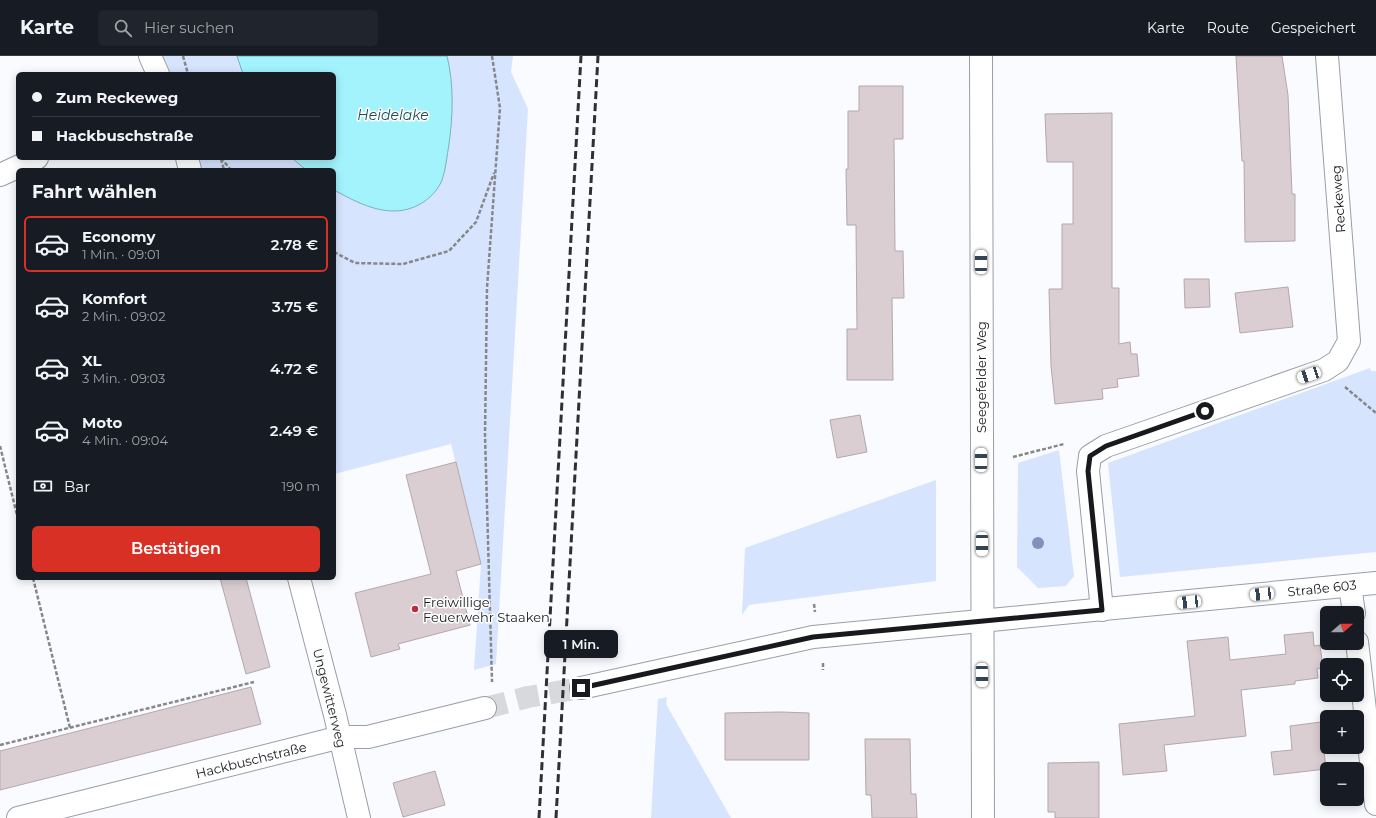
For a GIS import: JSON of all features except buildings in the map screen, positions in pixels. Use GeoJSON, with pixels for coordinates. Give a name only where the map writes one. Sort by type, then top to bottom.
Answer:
{"type":"FeatureCollection","features":[{"type":"Feature","properties":{"kind":"street"},"geometry":{"type":"LineString","coordinates":[[150,56],[157,72]]}},
{"type":"Feature","properties":{"kind":"street","name":"Seegefelder Weg"},"geometry":{"type":"LineString","coordinates":[[981,56],[983,818]]}},
{"type":"Feature","properties":{"kind":"street","name":"Reckeweg"},"geometry":{"type":"LineString","coordinates":[[1324,370],[1338,361],[1349,341],[1327,56]]}},
{"type":"Feature","properties":{"kind":"street"},"geometry":{"type":"LineString","coordinates":[[0,175],[33,160]]}},
{"type":"Feature","properties":{"kind":"street"},"geometry":{"type":"LineString","coordinates":[[1102,610],[1088,471],[1090,456],[1106,446],[1324,370]]}},
{"type":"Feature","properties":{"kind":"street","name":"Ungewitterweg"},"geometry":{"type":"LineString","coordinates":[[300,580],[341,737],[359,818]]}},
{"type":"Feature","properties":{"kind":"street","name":"Straße 603"},"geometry":{"type":"LineString","coordinates":[[982,621],[1376,583]]}},
{"type":"Feature","properties":{"kind":"street"},"geometry":{"type":"LineString","coordinates":[[1350,586],[1353,606]]}},
{"type":"Feature","properties":{"kind":"street"},"geometry":{"type":"LineString","coordinates":[[581,688],[813,637],[982,621]]}},
{"type":"Feature","properties":{"kind":"street"},"geometry":{"type":"LineString","coordinates":[[1358,650],[1376,804]]}},
{"type":"Feature","properties":{"kind":"street","name":"Hackbuschstraße"},"geometry":{"type":"LineString","coordinates":[[18,818],[341,737],[368,737],[485,708]]}},
{"type":"Feature","properties":{"kind":"path"},"geometry":{"type":"LineString","coordinates":[[183,56],[187,72]]}},
{"type":"Feature","properties":{"kind":"path"},"geometry":{"type":"LineString","coordinates":[[492,56],[500,108],[487,288],[485,435],[492,682]]}},
{"type":"Feature","properties":{"kind":"path"},"geometry":{"type":"LineString","coordinates":[[223,160],[229,168]]}},
{"type":"Feature","properties":{"kind":"path"},"geometry":{"type":"LineString","coordinates":[[336,253],[355,263],[403,264],[449,251],[476,222],[495,169]]}},
{"type":"Feature","properties":{"kind":"path"},"geometry":{"type":"LineString","coordinates":[[1324,370],[1376,413]]}},
{"type":"Feature","properties":{"kind":"path"},"geometry":{"type":"LineString","coordinates":[[1013,457],[1064,444]]}},
{"type":"Feature","properties":{"kind":"path"},"geometry":{"type":"LineString","coordinates":[[0,446],[16,511]]}},
{"type":"Feature","properties":{"kind":"path"},"geometry":{"type":"LineString","coordinates":[[33,580],[70,728]]}},
{"type":"Feature","properties":{"kind":"path"},"geometry":{"type":"LineString","coordinates":[[0,745],[254,682]]}},
{"type":"Feature","properties":{"kind":"shaded area"},"geometry":{"type":"Polygon","coordinates":[[[163,56],[513,56],[511,72],[528,109],[496,664],[474,670],[481,564],[451,444],[336,473],[336,168],[202,168],[200,160],[336,160],[336,72],[170,72],[163,56]]]}},
{"type":"Feature","properties":{"kind":"shaded area"},"geometry":{"type":"Polygon","coordinates":[[[1370,368],[1371,371],[1376,371],[1376,552],[1120,577],[1108,463],[1370,368]]]}},
{"type":"Feature","properties":{"kind":"shaded area"},"geometry":{"type":"Polygon","coordinates":[[[1059,450],[1074,576],[1066,586],[1038,588],[1017,567],[1018,463],[1059,450]]]}},
{"type":"Feature","properties":{"kind":"shaded area"},"geometry":{"type":"Polygon","coordinates":[[[936,480],[936,581],[749,605],[742,615],[745,548],[936,480]]]}},
{"type":"Feature","properties":{"kind":"shaded area"},"geometry":{"type":"Polygon","coordinates":[[[667,697],[666,704],[731,818],[651,818],[658,699],[667,697]]]}},
{"type":"Feature","properties":{"kind":"water","name":"Heidelake"},"geometry":{"type":"Polygon","coordinates":[[[237,56],[447,56],[452,89],[451,122],[445,167],[439,186],[428,199],[414,207],[391,211],[368,206],[336,191],[336,168],[304,168],[294,160],[336,160],[336,72],[242,72],[237,56]]]}},
{"type":"Feature","properties":{"kind":"tunnel"},"geometry":{"type":"LineString","coordinates":[[485,708],[528,697],[581,688]]}},
{"type":"Feature","properties":{"kind":"railway"},"geometry":{"type":"LineString","coordinates":[[539,818],[581,56]]}},
{"type":"Feature","properties":{"kind":"railway"},"geometry":{"type":"LineString","coordinates":[[556,818],[598,56]]}},
{"type":"Feature","properties":{"kind":"place","name":"Freiwillige Feuerwehr Staaken"},"geometry":{"type":"Point","coordinates":[415,609]}},
{"type":"Feature","properties":{"kind":"route"},"geometry":{"type":"LineString","coordinates":[[581,688],[813,637],[1102,610],[1088,471],[1090,456],[1106,446],[1205,411]]}}]}
